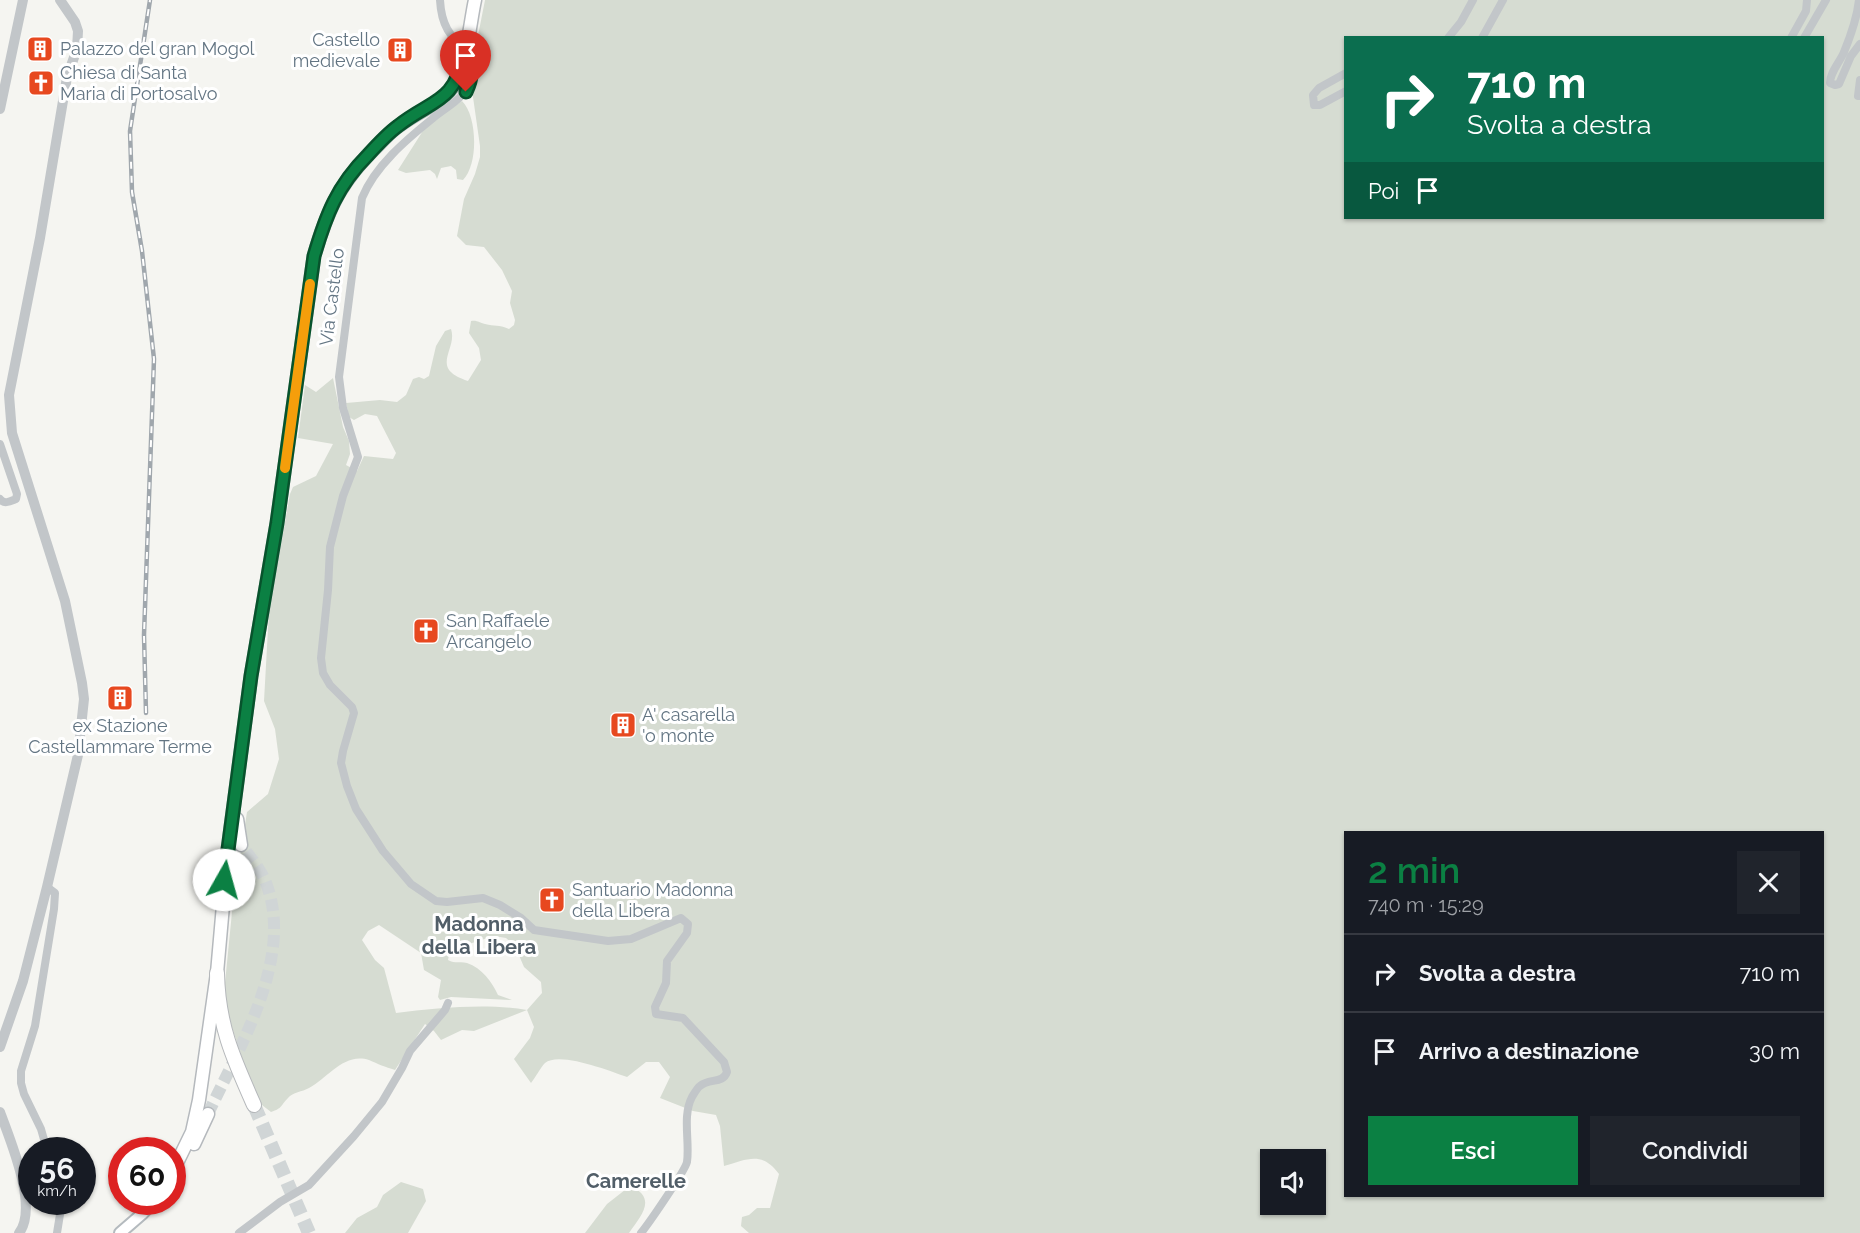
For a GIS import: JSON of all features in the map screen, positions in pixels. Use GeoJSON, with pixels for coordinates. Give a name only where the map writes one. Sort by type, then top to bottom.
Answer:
{"type":"FeatureCollection","features":[{"type":"Feature","properties":{"kind":"highway"},"geometry":{"type":"LineString","coordinates":[[217,973],[219,1006],[225,1035],[254,1105]]}},
{"type":"Feature","properties":{"kind":"main road"},"geometry":{"type":"LineString","coordinates":[[186,1144],[196,1116],[217,973],[224,880],[234,800],[251,676],[277,523],[312,266],[325,220],[342,186],[367,156],[398,126],[444,96],[453,87],[460,73],[475,0]]}},
{"type":"Feature","properties":{"kind":"main road"},"geometry":{"type":"LineString","coordinates":[[234,800],[242,845]]}},
{"type":"Feature","properties":{"kind":"main road"},"geometry":{"type":"LineString","coordinates":[[186,1158],[208,1113]]}},
{"type":"Feature","properties":{"kind":"main road"},"geometry":{"type":"LineString","coordinates":[[120,1233],[141,1215]]}},
{"type":"Feature","properties":{"kind":"street"},"geometry":{"type":"LineString","coordinates":[[0,109],[23,0]]}},
{"type":"Feature","properties":{"kind":"street"},"geometry":{"type":"LineString","coordinates":[[0,1047],[23,981],[48,886],[78,755],[84,699],[65,601],[5,414],[40,238],[66,77],[76,49],[78,31],[75,22],[60,0]]}},
{"type":"Feature","properties":{"kind":"street"},"geometry":{"type":"LineString","coordinates":[[440,0],[444,23],[451,36],[465,51]]}},
{"type":"Feature","properties":{"kind":"street"},"geometry":{"type":"LineString","coordinates":[[1450,36],[1461,22],[1473,0]]}},
{"type":"Feature","properties":{"kind":"street"},"geometry":{"type":"LineString","coordinates":[[1483,36],[1503,0]]}},
{"type":"Feature","properties":{"kind":"street"},"geometry":{"type":"LineString","coordinates":[[1792,36],[1806,11],[1808,0]]}},
{"type":"Feature","properties":{"kind":"street"},"geometry":{"type":"LineString","coordinates":[[1805,36],[1826,0]]}},
{"type":"Feature","properties":{"kind":"street"},"geometry":{"type":"LineString","coordinates":[[1859,0],[1852,29],[1830,78],[1830,83],[1835,86],[1839,84],[1851,56],[1860,44]]}},
{"type":"Feature","properties":{"kind":"street","name":"Via Castello"},"geometry":{"type":"LineString","coordinates":[[465,51],[471,66],[472,78],[461,98],[433,118],[402,145],[368,183],[362,198],[339,377],[343,408],[358,457],[343,496],[330,546],[321,658],[323,673],[330,685],[352,707],[354,713],[341,762],[356,809],[383,851],[411,884],[436,901],[483,898],[521,918],[534,930],[608,941],[631,939],[681,918],[688,924],[687,933],[667,961],[666,983],[655,1007],[656,1014],[683,1018],[724,1062],[727,1072],[721,1080],[710,1080],[700,1086],[690,1100],[686,1167],[641,1233]]}},
{"type":"Feature","properties":{"kind":"street"},"geometry":{"type":"LineString","coordinates":[[1344,74],[1319,88],[1313,95],[1314,105],[1320,105],[1344,92]]}},
{"type":"Feature","properties":{"kind":"street"},"geometry":{"type":"LineString","coordinates":[[1860,80],[1858,96],[1860,96]]}},
{"type":"Feature","properties":{"kind":"street"},"geometry":{"type":"LineString","coordinates":[[0,424],[11,428]]}},
{"type":"Feature","properties":{"kind":"street"},"geometry":{"type":"LineString","coordinates":[[0,444],[15,488],[16,499],[5,502],[0,499]]}},
{"type":"Feature","properties":{"kind":"street"},"geometry":{"type":"LineString","coordinates":[[15,488],[28,485]]}},
{"type":"Feature","properties":{"kind":"street"},"geometry":{"type":"LineString","coordinates":[[43,1137],[24,1094],[21,1071],[35,1026],[54,909],[55,893],[48,886]]}},
{"type":"Feature","properties":{"kind":"street"},"geometry":{"type":"LineString","coordinates":[[239,1233],[280,1202],[309,1185],[354,1136],[382,1102],[410,1051],[445,1010],[448,1003]]}},
{"type":"Feature","properties":{"kind":"street"},"geometry":{"type":"LineString","coordinates":[[0,1112],[22,1180],[26,1213],[19,1233]]}},
{"type":"Feature","properties":{"kind":"street"},"geometry":{"type":"LineString","coordinates":[[57,1233],[60,1215]]}},
{"type":"Feature","properties":{"kind":"shaded area"},"geometry":{"type":"Polygon","coordinates":[[[485,0],[1860,0],[1860,1233],[749,1233],[741,1226],[742,1217],[749,1215],[757,1208],[770,1208],[779,1174],[773,1167],[767,1162],[754,1159],[724,1166],[720,1126],[716,1115],[693,1111],[660,1098],[670,1077],[659,1062],[646,1062],[627,1077],[585,1063],[561,1059],[552,1060],[545,1063],[531,1083],[514,1059],[530,1038],[534,1027],[527,1010],[474,1031],[462,1030],[441,1040],[425,1024],[395,1070],[369,1060],[360,1058],[352,1060],[337,1067],[316,1084],[290,1096],[278,1109],[271,1112],[262,1105],[244,1064],[228,1015],[224,993],[233,902],[247,812],[268,794],[279,759],[275,729],[264,701],[269,611],[290,494],[293,487],[316,476],[333,444],[298,438],[305,385],[316,392],[333,378],[343,427],[349,441],[350,454],[346,465],[357,471],[364,456],[393,459],[396,453],[377,416],[365,414],[354,420],[349,417],[346,403],[380,400],[397,402],[406,395],[413,379],[419,377],[424,379],[429,376],[436,346],[445,331],[451,329],[452,337],[447,364],[449,370],[456,376],[468,381],[481,360],[479,348],[469,333],[471,321],[509,329],[514,325],[515,320],[510,303],[512,291],[502,270],[484,247],[466,245],[457,236],[464,199],[480,157],[472,90],[475,80],[475,51],[485,0]],[[379,925],[368,931],[362,940],[375,960],[384,968],[396,1013],[461,1007],[527,1010],[542,993],[541,982],[524,967],[515,946],[506,938],[494,936],[450,950],[448,960],[467,963],[477,968],[490,980],[498,995],[512,1000],[451,997],[440,1000],[438,997],[441,980],[424,970],[421,953],[379,925]]]}},
{"type":"Feature","properties":{"kind":"shaded area"},"geometry":{"type":"Polygon","coordinates":[[[462,101],[471,117],[474,140],[472,163],[463,180],[457,179],[456,170],[451,166],[441,168],[437,179],[430,170],[406,173],[398,170],[426,126],[462,101]]]}},
{"type":"Feature","properties":{"kind":"shaded area"},"geometry":{"type":"Polygon","coordinates":[[[401,1182],[423,1189],[426,1201],[408,1233],[345,1233],[357,1218],[377,1207],[383,1195],[401,1182]]]}},
{"type":"Feature","properties":{"kind":"shaded area"},"geometry":{"type":"Polygon","coordinates":[[[630,1186],[643,1196],[645,1202],[642,1214],[629,1233],[585,1233],[607,1204],[630,1186]]]}},
{"type":"Feature","properties":{"kind":"tunnel"},"geometry":{"type":"LineString","coordinates":[[208,1114],[248,1031],[269,971],[274,941],[273,912],[266,883],[241,845]]}},
{"type":"Feature","properties":{"kind":"tunnel"},"geometry":{"type":"LineString","coordinates":[[254,1105],[309,1233]]}},
{"type":"Feature","properties":{"kind":"railway"},"geometry":{"type":"LineString","coordinates":[[146,713],[144,635],[154,359],[142,251],[132,192],[130,131],[150,0]]}},
{"type":"Feature","properties":{"kind":"slow traffic"},"geometry":{"type":"LineString","coordinates":[[285,468],[310,284]]}},
{"type":"Feature","properties":{"kind":"place","name":"Palazzo del gran Mogol"},"geometry":{"type":"Point","coordinates":[40,49]}},
{"type":"Feature","properties":{"kind":"place","name":"Castello medievale"},"geometry":{"type":"Point","coordinates":[400,50]}},
{"type":"Feature","properties":{"kind":"place","name":"Chiesa di Santa Maria di Portosalvo"},"geometry":{"type":"Point","coordinates":[41,83]}},
{"type":"Feature","properties":{"kind":"place","name":"San Raffaele Arcangelo"},"geometry":{"type":"Point","coordinates":[426,631]}},
{"type":"Feature","properties":{"kind":"place","name":"ex Stazione Castellammare Terme"},"geometry":{"type":"Point","coordinates":[120,698]}},
{"type":"Feature","properties":{"kind":"place","name":"A' casarella 'o monte"},"geometry":{"type":"Point","coordinates":[623,725]}},
{"type":"Feature","properties":{"kind":"place","name":"Santuario Madonna della Libera"},"geometry":{"type":"Point","coordinates":[552,900]}},
{"type":"Feature","properties":{"kind":"district","name":"Madonna della Libera"},"geometry":{"type":"Point","coordinates":[479,936]}},
{"type":"Feature","properties":{"kind":"district","name":"Camerelle"},"geometry":{"type":"Point","coordinates":[636,1181]}},
{"type":"Feature","properties":{"kind":"route"},"geometry":{"type":"LineString","coordinates":[[224,880],[251,676],[277,523],[304,321],[314,256],[325,220],[342,186],[367,156],[398,126],[444,96],[453,87],[460,73],[464,55],[471,66],[472,78],[466,92]]}}]}
